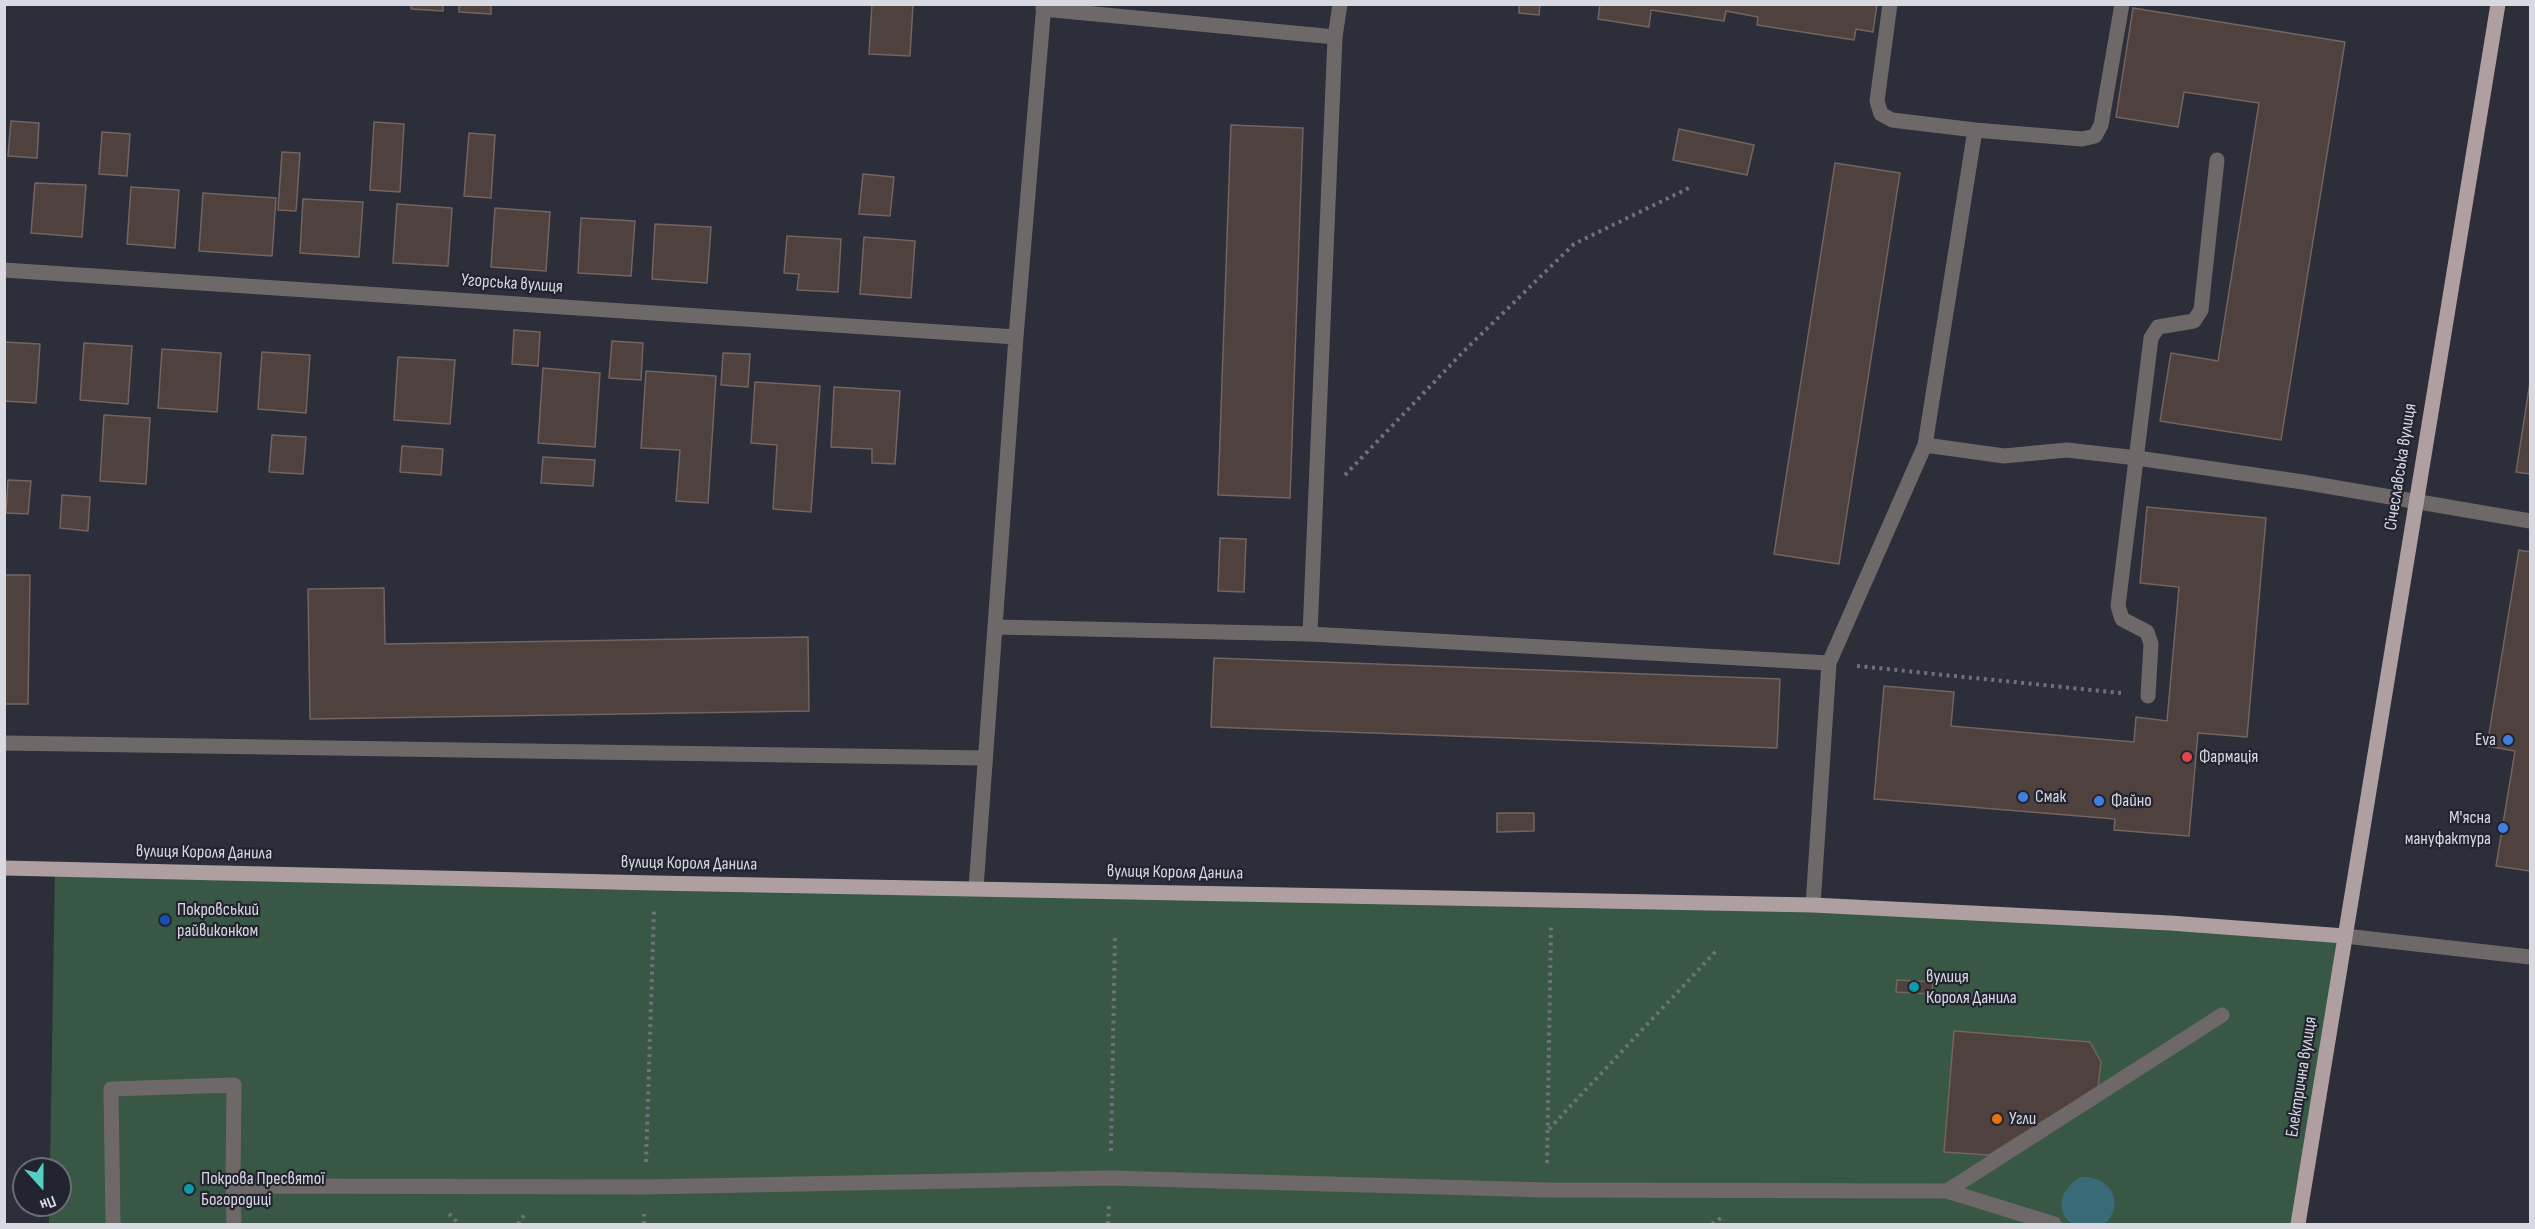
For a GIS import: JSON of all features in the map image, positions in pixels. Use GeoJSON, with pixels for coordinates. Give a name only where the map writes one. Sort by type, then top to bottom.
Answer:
{"type":"FeatureCollection","features":[{"type":"Feature","properties":{"kind":"main road","name":"Січеславська вулиця"},"geometry":{"type":"LineString","coordinates":[[2345,936],[2498,4]]}},
{"type":"Feature","properties":{"kind":"main road","name":"вулиця Короля Данила"},"geometry":{"type":"LineString","coordinates":[[4,868],[655,884],[976,888],[1813,905],[2170,923],[2345,936]]}},
{"type":"Feature","properties":{"kind":"main road","name":"Електрична вулиця"},"geometry":{"type":"LineString","coordinates":[[2298,1224],[2345,936]]}},
{"type":"Feature","properties":{"kind":"street"},"geometry":{"type":"LineString","coordinates":[[1310,634],[1335,37],[1340,4]]}},
{"type":"Feature","properties":{"kind":"street"},"geometry":{"type":"LineString","coordinates":[[1890,4],[1877,101],[1881,114],[1892,120],[2082,139],[2095,135],[2101,125],[2122,4]]}},
{"type":"Feature","properties":{"kind":"street"},"geometry":{"type":"LineString","coordinates":[[976,888],[1016,337],[1043,7],[1335,37]]}},
{"type":"Feature","properties":{"kind":"street"},"geometry":{"type":"LineString","coordinates":[[1813,905],[1829,663],[1925,445],[1975,129]]}},
{"type":"Feature","properties":{"kind":"street"},"geometry":{"type":"LineString","coordinates":[[2148,696],[2151,644],[2147,632],[2122,619],[2118,606],[2151,338],[2157,327],[2194,321],[2200,310],[2217,160]]}},
{"type":"Feature","properties":{"kind":"street","name":"Угорська вулиця"},"geometry":{"type":"LineString","coordinates":[[4,270],[1016,337]]}},
{"type":"Feature","properties":{"kind":"street"},"geometry":{"type":"LineString","coordinates":[[1925,445],[2004,456],[2067,450],[2137,458],[2415,500],[2530,520]]}},
{"type":"Feature","properties":{"kind":"street"},"geometry":{"type":"LineString","coordinates":[[996,627],[1310,634],[1829,663]]}},
{"type":"Feature","properties":{"kind":"street"},"geometry":{"type":"LineString","coordinates":[[4,743],[984,758]]}},
{"type":"Feature","properties":{"kind":"street"},"geometry":{"type":"LineString","coordinates":[[2345,936],[2530,957]]}},
{"type":"Feature","properties":{"kind":"street"},"geometry":{"type":"LineString","coordinates":[[1947,1191],[2222,1015]]}},
{"type":"Feature","properties":{"kind":"street"},"geometry":{"type":"LineString","coordinates":[[112,1224],[111,1089],[234,1085],[234,1224]]}},
{"type":"Feature","properties":{"kind":"street"},"geometry":{"type":"LineString","coordinates":[[233,1186],[645,1187],[1110,1178],[1547,1190],[1947,1191],[2054,1224]]}},
{"type":"Feature","properties":{"kind":"path"},"geometry":{"type":"LineString","coordinates":[[1315,506],[1464,351],[1574,244],[1691,187]]}},
{"type":"Feature","properties":{"kind":"path"},"geometry":{"type":"LineString","coordinates":[[1829,663],[2148,696]]}},
{"type":"Feature","properties":{"kind":"path"},"geometry":{"type":"LineString","coordinates":[[644,1224],[655,884]]}},
{"type":"Feature","properties":{"kind":"path"},"geometry":{"type":"LineString","coordinates":[[1547,1190],[1551,900]]}},
{"type":"Feature","properties":{"kind":"path"},"geometry":{"type":"LineString","coordinates":[[1108,1224],[1114,938]]}},
{"type":"Feature","properties":{"kind":"path"},"geometry":{"type":"LineString","coordinates":[[1548,1130],[1717,950]]}},
{"type":"Feature","properties":{"kind":"green space"},"geometry":{"type":"Polygon","coordinates":[[[55,869],[1813,905],[2345,936],[2298,1224],[49,1224],[49,1217],[72,1217],[72,1157],[50,1157],[55,869]]]}},
{"type":"Feature","properties":{"kind":"water"},"geometry":{"type":"Polygon","coordinates":[[[2081,1177],[2100,1180],[2112,1192],[2114,1207],[2105,1224],[2072,1224],[2066,1218],[2061,1205],[2062,1199],[2069,1186],[2081,1177]]]}},
{"type":"Feature","properties":{"kind":"building"},"geometry":{"type":"Polygon","coordinates":[[[411,4],[443,4],[443,11],[411,9],[411,4]]]}},
{"type":"Feature","properties":{"kind":"building"},"geometry":{"type":"Polygon","coordinates":[[[459,4],[491,4],[491,14],[459,12],[459,4]]]}},
{"type":"Feature","properties":{"kind":"building"},"geometry":{"type":"Polygon","coordinates":[[[872,4],[913,4],[910,56],[869,54],[872,4]]]}},
{"type":"Feature","properties":{"kind":"building"},"geometry":{"type":"Polygon","coordinates":[[[1519,4],[1540,4],[1539,15],[1519,13],[1519,4]]]}},
{"type":"Feature","properties":{"kind":"building"},"geometry":{"type":"Polygon","coordinates":[[[1600,4],[1877,4],[1873,32],[1856,29],[1854,40],[1757,25],[1758,17],[1726,11],[1724,21],[1651,10],[1649,27],[1598,19],[1600,4]]]}},
{"type":"Feature","properties":{"kind":"building"},"geometry":{"type":"Polygon","coordinates":[[[2133,8],[2345,42],[2281,440],[2160,421],[2171,353],[2218,361],[2259,103],[2184,92],[2178,127],[2116,117],[2133,8]]]}},
{"type":"Feature","properties":{"kind":"building"},"geometry":{"type":"Polygon","coordinates":[[[11,121],[39,123],[37,158],[8,156],[11,121]]]}},
{"type":"Feature","properties":{"kind":"building"},"geometry":{"type":"Polygon","coordinates":[[[374,122],[404,124],[400,192],[370,190],[374,122]]]}},
{"type":"Feature","properties":{"kind":"building"},"geometry":{"type":"Polygon","coordinates":[[[1231,125],[1303,128],[1290,498],[1218,495],[1231,125]]]}},
{"type":"Feature","properties":{"kind":"building"},"geometry":{"type":"Polygon","coordinates":[[[1679,129],[1754,145],[1747,175],[1673,160],[1679,129]]]}},
{"type":"Feature","properties":{"kind":"building"},"geometry":{"type":"Polygon","coordinates":[[[102,132],[130,134],[127,176],[99,174],[102,132]]]}},
{"type":"Feature","properties":{"kind":"building"},"geometry":{"type":"Polygon","coordinates":[[[469,133],[495,135],[491,198],[464,196],[469,133]]]}},
{"type":"Feature","properties":{"kind":"building"},"geometry":{"type":"Polygon","coordinates":[[[282,152],[300,153],[296,211],[278,210],[282,152]]]}},
{"type":"Feature","properties":{"kind":"building"},"geometry":{"type":"Polygon","coordinates":[[[1835,163],[1900,173],[1839,564],[1774,554],[1835,163]]]}},
{"type":"Feature","properties":{"kind":"building"},"geometry":{"type":"Polygon","coordinates":[[[863,174],[894,177],[890,216],[859,214],[863,174]]]}},
{"type":"Feature","properties":{"kind":"building"},"geometry":{"type":"Polygon","coordinates":[[[35,183],[86,185],[82,237],[31,233],[35,183]]]}},
{"type":"Feature","properties":{"kind":"building"},"geometry":{"type":"Polygon","coordinates":[[[131,187],[179,190],[175,248],[127,244],[131,187]]]}},
{"type":"Feature","properties":{"kind":"building"},"geometry":{"type":"Polygon","coordinates":[[[203,193],[276,198],[272,256],[199,251],[203,193]]]}},
{"type":"Feature","properties":{"kind":"building"},"geometry":{"type":"Polygon","coordinates":[[[303,199],[363,202],[359,257],[300,253],[303,199]]]}},
{"type":"Feature","properties":{"kind":"building"},"geometry":{"type":"Polygon","coordinates":[[[397,204],[452,208],[448,266],[393,263],[397,204]]]}},
{"type":"Feature","properties":{"kind":"building"},"geometry":{"type":"Polygon","coordinates":[[[495,208],[550,212],[546,271],[491,267],[495,208]]]}},
{"type":"Feature","properties":{"kind":"building"},"geometry":{"type":"Polygon","coordinates":[[[581,218],[635,221],[631,276],[578,273],[581,218]]]}},
{"type":"Feature","properties":{"kind":"building"},"geometry":{"type":"Polygon","coordinates":[[[655,224],[711,227],[707,283],[652,279],[655,224]]]}},
{"type":"Feature","properties":{"kind":"building"},"geometry":{"type":"Polygon","coordinates":[[[787,236],[841,239],[838,292],[797,290],[799,274],[784,273],[787,236]]]}},
{"type":"Feature","properties":{"kind":"building"},"geometry":{"type":"Polygon","coordinates":[[[864,237],[915,241],[911,298],[860,294],[864,237]]]}},
{"type":"Feature","properties":{"kind":"building"},"geometry":{"type":"Polygon","coordinates":[[[514,330],[540,332],[538,366],[512,364],[514,330]]]}},
{"type":"Feature","properties":{"kind":"building"},"geometry":{"type":"Polygon","coordinates":[[[612,341],[643,343],[641,380],[609,378],[612,341]]]}},
{"type":"Feature","properties":{"kind":"building"},"geometry":{"type":"Polygon","coordinates":[[[4,342],[40,344],[36,403],[4,401],[4,342]]]}},
{"type":"Feature","properties":{"kind":"building"},"geometry":{"type":"Polygon","coordinates":[[[84,343],[132,346],[128,404],[80,400],[84,343]]]}},
{"type":"Feature","properties":{"kind":"building"},"geometry":{"type":"Polygon","coordinates":[[[162,349],[221,353],[217,412],[158,408],[162,349]]]}},
{"type":"Feature","properties":{"kind":"building"},"geometry":{"type":"Polygon","coordinates":[[[262,352],[310,355],[306,413],[258,409],[262,352]]]}},
{"type":"Feature","properties":{"kind":"building"},"geometry":{"type":"Polygon","coordinates":[[[723,353],[750,354],[748,387],[721,385],[723,353]]]}},
{"type":"Feature","properties":{"kind":"building"},"geometry":{"type":"Polygon","coordinates":[[[398,357],[455,360],[450,424],[394,420],[398,357]]]}},
{"type":"Feature","properties":{"kind":"building"},"geometry":{"type":"Polygon","coordinates":[[[543,368],[600,373],[595,447],[538,443],[543,368]]]}},
{"type":"Feature","properties":{"kind":"building"},"geometry":{"type":"Polygon","coordinates":[[[646,371],[716,376],[708,503],[676,501],[680,450],[641,448],[646,371]]]}},
{"type":"Feature","properties":{"kind":"building"},"geometry":{"type":"Polygon","coordinates":[[[755,382],[820,386],[811,512],[773,509],[777,445],[751,443],[755,382]]]}},
{"type":"Feature","properties":{"kind":"building"},"geometry":{"type":"Polygon","coordinates":[[[2530,382],[2530,474],[2516,472],[2530,382]]]}},
{"type":"Feature","properties":{"kind":"building"},"geometry":{"type":"Polygon","coordinates":[[[834,387],[900,391],[895,464],[872,463],[872,449],[831,447],[834,387]]]}},
{"type":"Feature","properties":{"kind":"building"},"geometry":{"type":"Polygon","coordinates":[[[104,415],[150,418],[146,484],[100,481],[104,415]]]}},
{"type":"Feature","properties":{"kind":"building"},"geometry":{"type":"Polygon","coordinates":[[[272,435],[306,437],[303,474],[269,472],[272,435]]]}},
{"type":"Feature","properties":{"kind":"building"},"geometry":{"type":"Polygon","coordinates":[[[402,446],[443,449],[441,475],[400,472],[402,446]]]}},
{"type":"Feature","properties":{"kind":"building"},"geometry":{"type":"Polygon","coordinates":[[[543,457],[595,460],[593,486],[541,483],[543,457]]]}},
{"type":"Feature","properties":{"kind":"building"},"geometry":{"type":"Polygon","coordinates":[[[8,480],[31,481],[28,514],[6,513],[8,480]]]}},
{"type":"Feature","properties":{"kind":"building"},"geometry":{"type":"Polygon","coordinates":[[[62,495],[90,497],[88,531],[60,528],[62,495]]]}},
{"type":"Feature","properties":{"kind":"building"},"geometry":{"type":"Polygon","coordinates":[[[2147,507],[2266,518],[2247,737],[2198,733],[2189,836],[2114,830],[2115,819],[1874,799],[1884,686],[1954,692],[1951,726],[2134,742],[2136,717],[2167,721],[2179,587],[2140,583],[2147,507]]]}},
{"type":"Feature","properties":{"kind":"building"},"geometry":{"type":"Polygon","coordinates":[[[1220,538],[1246,539],[1244,592],[1218,591],[1220,538]]]}},
{"type":"Feature","properties":{"kind":"building"},"geometry":{"type":"Polygon","coordinates":[[[2519,550],[2530,552],[2530,871],[2496,866],[2515,751],[2487,746],[2519,550]]]}},
{"type":"Feature","properties":{"kind":"building"},"geometry":{"type":"Polygon","coordinates":[[[4,575],[30,575],[28,704],[4,704],[4,575]]]}},
{"type":"Feature","properties":{"kind":"building"},"geometry":{"type":"Polygon","coordinates":[[[384,588],[385,644],[808,637],[809,711],[310,719],[308,589],[384,588]]]}},
{"type":"Feature","properties":{"kind":"building"},"geometry":{"type":"Polygon","coordinates":[[[1214,658],[1780,679],[1777,748],[1211,727],[1214,658]]]}},
{"type":"Feature","properties":{"kind":"building"},"geometry":{"type":"Polygon","coordinates":[[[1497,813],[1534,813],[1534,831],[1497,832],[1497,813]]]}},
{"type":"Feature","properties":{"kind":"building","name":"вулиця Короля Данила"},"geometry":{"type":"Polygon","coordinates":[[[1897,980],[1933,982],[1932,994],[1896,992],[1897,980]]]}},
{"type":"Feature","properties":{"kind":"building","name":"Угли"},"geometry":{"type":"Polygon","coordinates":[[[1954,1031],[2090,1042],[2101,1062],[2098,1087],[1989,1155],[1944,1152],[1954,1031]]]}},
{"type":"Feature","properties":{"kind":"place","name":"Eva"},"geometry":{"type":"Point","coordinates":[2508,740]}},
{"type":"Feature","properties":{"kind":"place","name":"Фармація"},"geometry":{"type":"Point","coordinates":[2187,757]}},
{"type":"Feature","properties":{"kind":"place","name":"Смак"},"geometry":{"type":"Point","coordinates":[2023,797]}},
{"type":"Feature","properties":{"kind":"place","name":"Файно"},"geometry":{"type":"Point","coordinates":[2099,801]}},
{"type":"Feature","properties":{"kind":"place","name":"М'ясна мануфактура"},"geometry":{"type":"Point","coordinates":[2503,828]}},
{"type":"Feature","properties":{"kind":"place","name":"Покровський райвиконком"},"geometry":{"type":"Point","coordinates":[165,920]}},
{"type":"Feature","properties":{"kind":"place","name":"вулиця Короля Данила"},"geometry":{"type":"Point","coordinates":[1914,987]}},
{"type":"Feature","properties":{"kind":"place","name":"Угли"},"geometry":{"type":"Point","coordinates":[1997,1119]}},
{"type":"Feature","properties":{"kind":"place","name":"Покрова Пресвятої Богородиці"},"geometry":{"type":"Point","coordinates":[189,1189]}}]}
